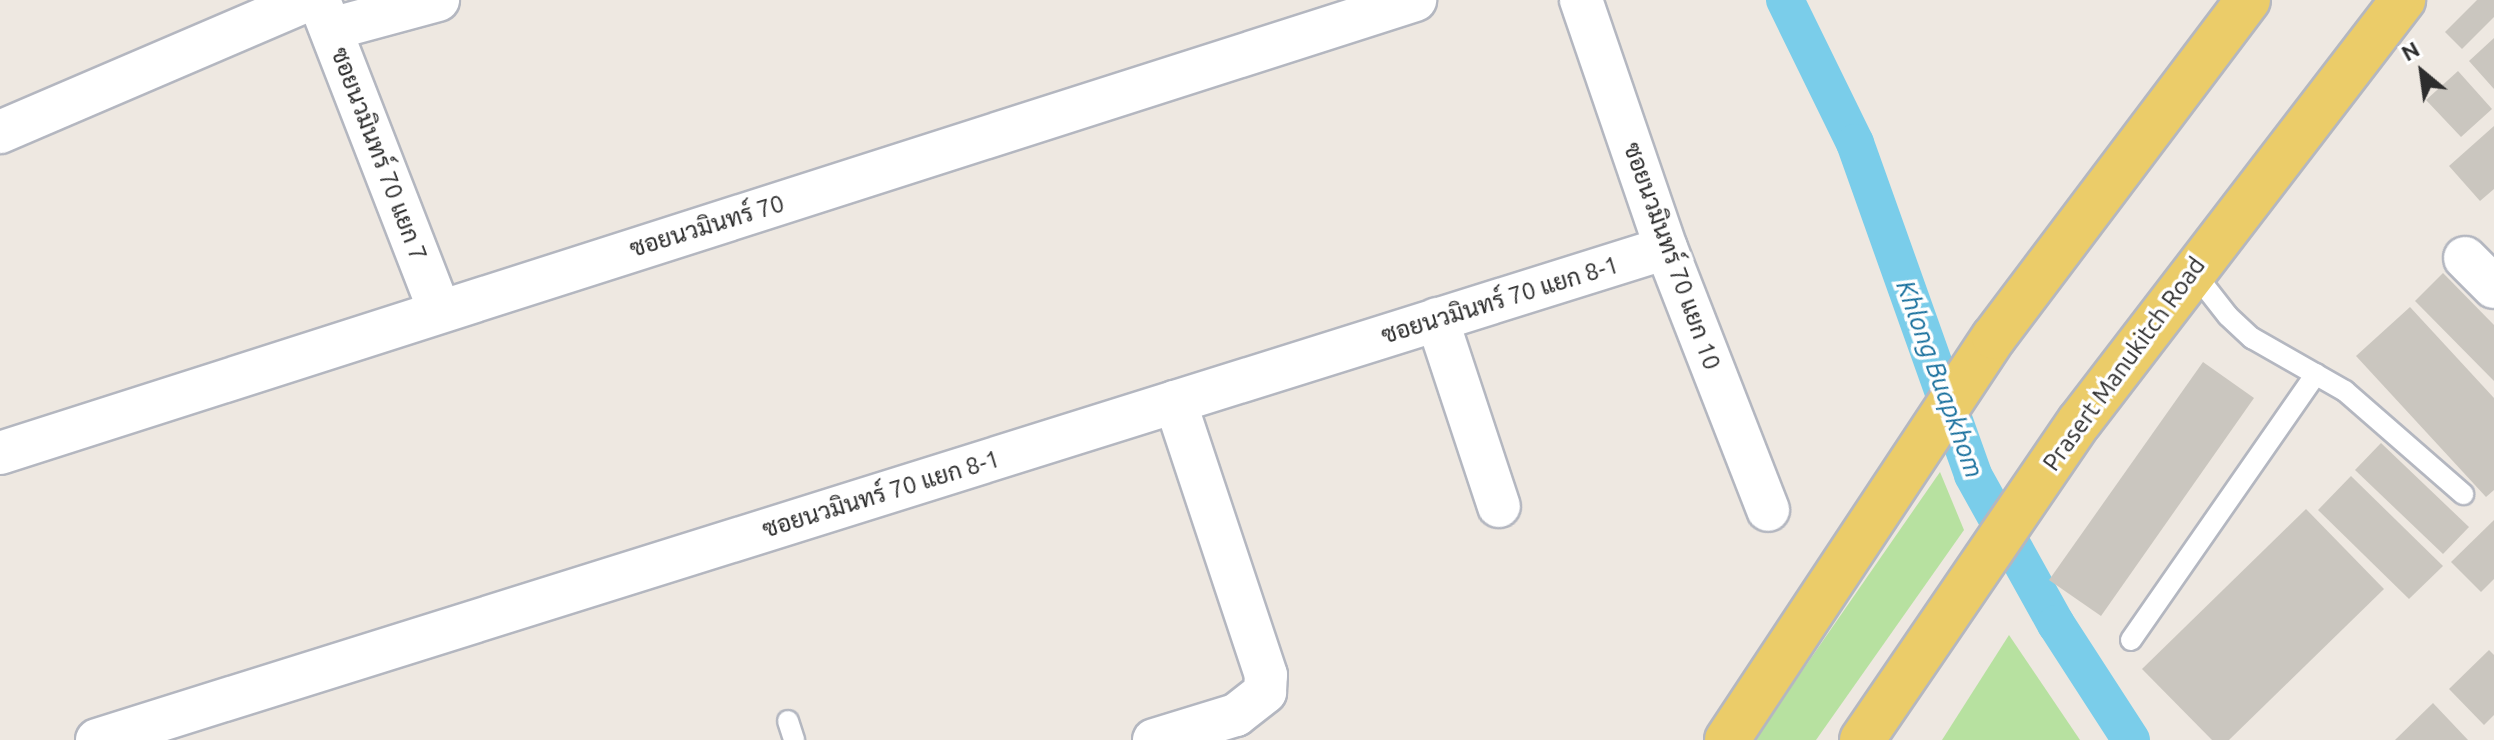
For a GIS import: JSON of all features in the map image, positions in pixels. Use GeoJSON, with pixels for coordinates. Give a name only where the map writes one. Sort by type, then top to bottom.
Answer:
{"type":"FeatureCollection","features":[{"type":"Feature","properties":{"kind":"main road"},"geometry":{"type":"LineString","coordinates":[[1727,740],[1994,337],[2248,0]]}},
{"type":"Feature","properties":{"kind":"main road","name":"Prasert Manukitch Road"},"geometry":{"type":"LineString","coordinates":[[1862,740],[2080,421],[2192,270],[2403,0]]}},
{"type":"Feature","properties":{"kind":"street"},"geometry":{"type":"LineString","coordinates":[[0,132],[319,10],[438,0]]}},
{"type":"Feature","properties":{"kind":"street","name":"ซอยนวมินทร์ 70"},"geometry":{"type":"LineString","coordinates":[[0,453],[439,309],[1415,0]]}},
{"type":"Feature","properties":{"kind":"street","name":"ซอยนวมินทร์ 70 แยก 10"},"geometry":{"type":"LineString","coordinates":[[1581,0],[1666,248],[1768,510]]}},
{"type":"Feature","properties":{"kind":"street","name":"ซอยนวมินทร์ 70 แยก 7"},"geometry":{"type":"LineString","coordinates":[[319,10],[439,309]]}},
{"type":"Feature","properties":{"kind":"street","name":"ซอยนวมินทร์ 70 แยก 8-1"},"geometry":{"type":"LineString","coordinates":[[97,740],[1666,248]]}},
{"type":"Feature","properties":{"kind":"street"},"geometry":{"type":"LineString","coordinates":[[2465,258],[2494,287]]}},
{"type":"Feature","properties":{"kind":"street"},"geometry":{"type":"LineString","coordinates":[[1437,319],[1499,506]]}},
{"type":"Feature","properties":{"kind":"street"},"geometry":{"type":"LineString","coordinates":[[1154,740],[1236,715],[1265,692],[1266,675],[1175,402]]}},
{"type":"Feature","properties":{"kind":"lane"},"geometry":{"type":"LineString","coordinates":[[2192,270],[2252,338],[2345,391],[2463,494]]}},
{"type":"Feature","properties":{"kind":"lane"},"geometry":{"type":"LineString","coordinates":[[2131,640],[2316,374]]}},
{"type":"Feature","properties":{"kind":"green space"},"geometry":{"type":"Polygon","coordinates":[[[1940,472],[1964,530],[1816,740],[1754,740],[1940,472]]]}},
{"type":"Feature","properties":{"kind":"green space"},"geometry":{"type":"Polygon","coordinates":[[[2009,635],[2080,740],[1942,740],[2009,635]]]}},
{"type":"Feature","properties":{"kind":"building"},"geometry":{"type":"Polygon","coordinates":[[[2477,0],[2494,0],[2494,17],[2462,49],[2445,32],[2477,0]]]}},
{"type":"Feature","properties":{"kind":"building"},"geometry":{"type":"Polygon","coordinates":[[[2494,38],[2494,89],[2469,61],[2494,38]]]}},
{"type":"Feature","properties":{"kind":"building"},"geometry":{"type":"Polygon","coordinates":[[[2458,71],[2492,109],[2461,137],[2426,100],[2458,71]]]}},
{"type":"Feature","properties":{"kind":"building"},"geometry":{"type":"Polygon","coordinates":[[[2494,126],[2494,189],[2480,201],[2449,166],[2494,126]]]}},
{"type":"Feature","properties":{"kind":"building"},"geometry":{"type":"Polygon","coordinates":[[[2443,273],[2494,325],[2494,381],[2415,301],[2443,273]]]}},
{"type":"Feature","properties":{"kind":"building"},"geometry":{"type":"Polygon","coordinates":[[[2410,307],[2494,398],[2494,490],[2486,497],[2356,356],[2410,307]]]}},
{"type":"Feature","properties":{"kind":"building"},"geometry":{"type":"Polygon","coordinates":[[[2203,362],[2254,398],[2101,616],[2049,580],[2203,362]]]}},
{"type":"Feature","properties":{"kind":"building"},"geometry":{"type":"Polygon","coordinates":[[[2381,443],[2469,527],[2443,554],[2355,470],[2381,443]]]}},
{"type":"Feature","properties":{"kind":"building"},"geometry":{"type":"Polygon","coordinates":[[[2351,476],[2443,566],[2409,599],[2318,510],[2351,476]]]}},
{"type":"Feature","properties":{"kind":"building"},"geometry":{"type":"Polygon","coordinates":[[[2306,509],[2384,589],[2229,740],[2212,740],[2142,669],[2306,509]]]}},
{"type":"Feature","properties":{"kind":"building"},"geometry":{"type":"Polygon","coordinates":[[[2494,520],[2494,579],[2481,592],[2451,562],[2494,520]]]}},
{"type":"Feature","properties":{"kind":"building"},"geometry":{"type":"Polygon","coordinates":[[[2489,650],[2494,655],[2494,715],[2484,725],[2449,689],[2489,650]]]}},
{"type":"Feature","properties":{"kind":"building"},"geometry":{"type":"Polygon","coordinates":[[[2433,703],[2468,740],[2395,740],[2433,703]]]}},
{"type":"Feature","properties":{"kind":"waterway","name":"Khlong Buapkhom"},"geometry":{"type":"LineString","coordinates":[[1785,0],[1855,143],[1973,475],[2056,624],[2131,740]]}}]}
